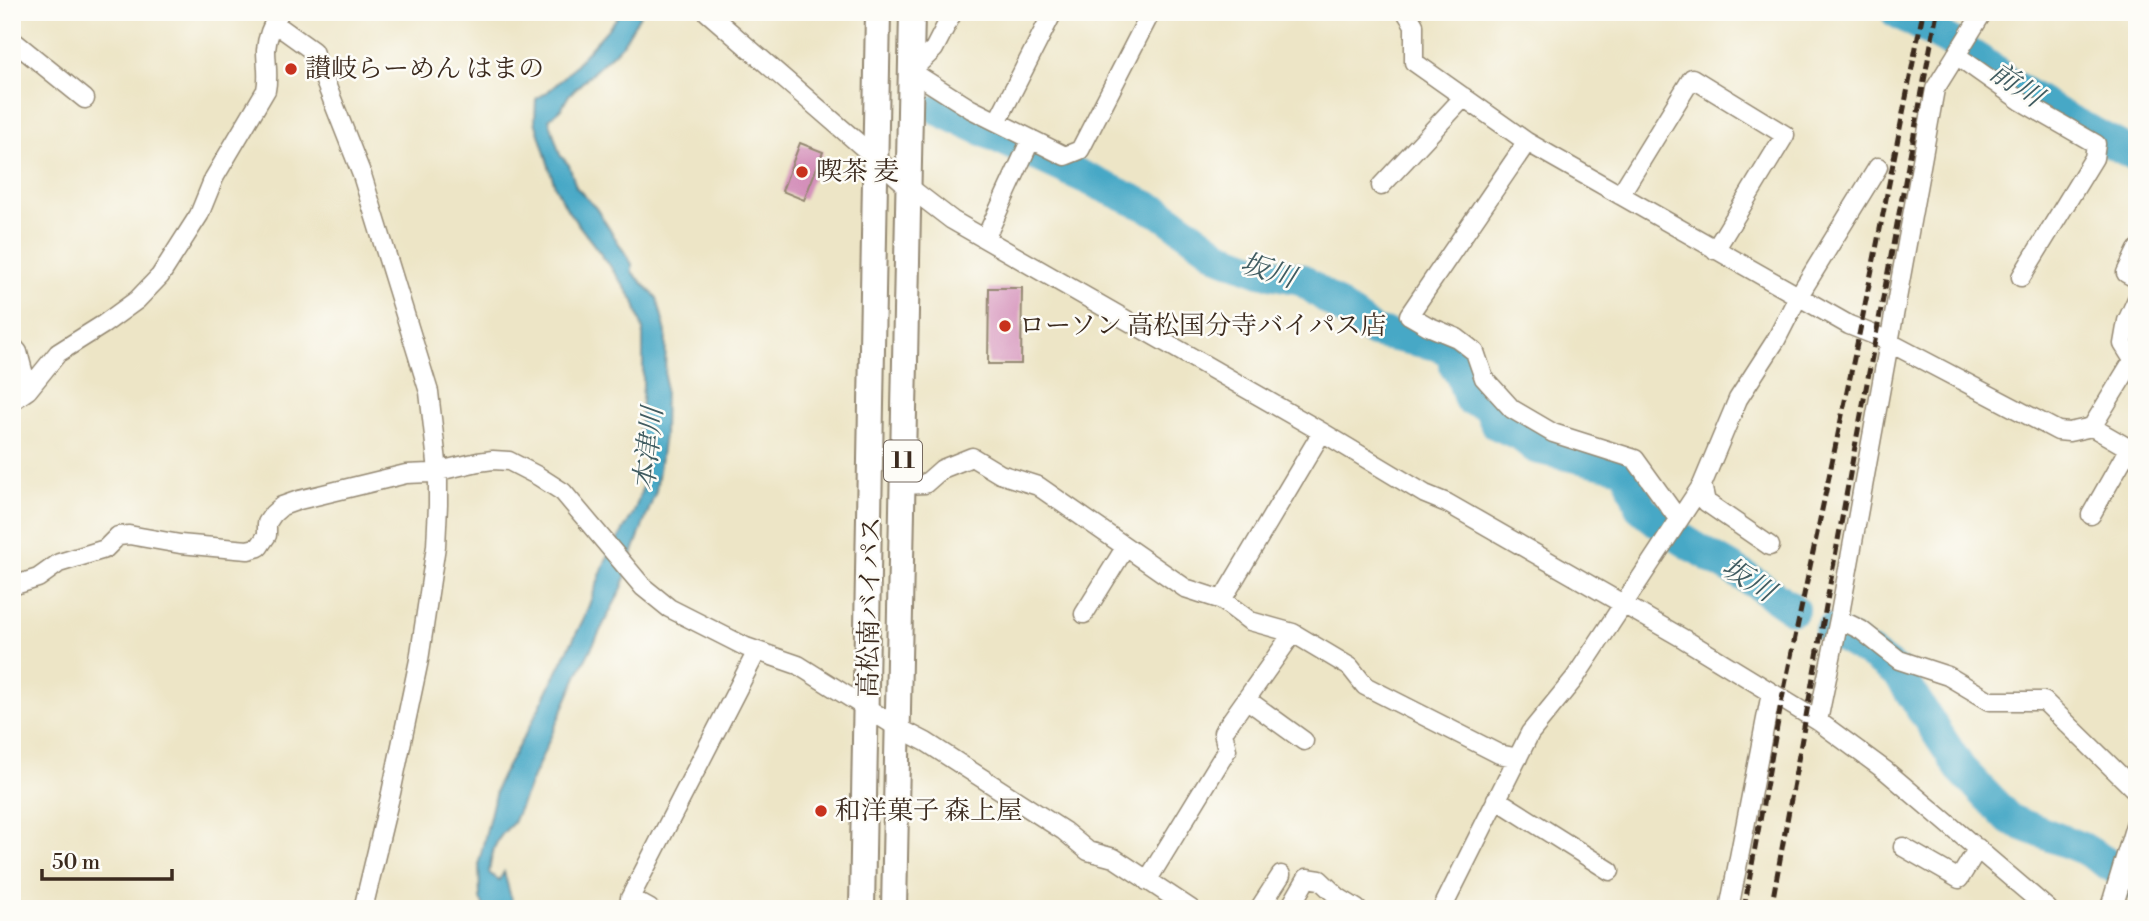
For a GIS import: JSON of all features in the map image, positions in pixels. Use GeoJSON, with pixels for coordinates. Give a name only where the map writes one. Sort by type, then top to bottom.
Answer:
{"type":"FeatureCollection","features":[{"type":"Feature","properties":{"kind":"highway","name":"高松南バイパス"},"geometry":{"type":"LineString","coordinates":[[862,909],[878,12]]}},
{"type":"Feature","properties":{"kind":"highway","name":"高松南バイパス"},"geometry":{"type":"LineString","coordinates":[[894,909],[912,12]]}},
{"type":"Feature","properties":{"kind":"main road"},"geometry":{"type":"LineString","coordinates":[[2111,909],[2137,824]]}},
{"type":"Feature","properties":{"kind":"street"},"geometry":{"type":"LineString","coordinates":[[707,12],[909,187],[952,219],[1425,494],[1447,503],[1624,604],[1818,721],[1886,771],[2048,909]]}},
{"type":"Feature","properties":{"kind":"street"},"geometry":{"type":"LineString","coordinates":[[953,12],[934,49],[911,71],[997,122],[1027,148],[1065,156],[1080,150],[1151,12]]}},
{"type":"Feature","properties":{"kind":"street"},"geometry":{"type":"LineString","coordinates":[[997,122],[1053,12]]}},
{"type":"Feature","properties":{"kind":"street"},"geometry":{"type":"LineString","coordinates":[[1818,721],[1935,89],[1983,12]]}},
{"type":"Feature","properties":{"kind":"street"},"geometry":{"type":"LineString","coordinates":[[1414,17],[1414,62],[1527,142],[1849,325],[1889,342],[2058,431],[2069,432],[2092,427],[2133,450],[2091,515]]}},
{"type":"Feature","properties":{"kind":"street"},"geometry":{"type":"LineString","coordinates":[[12,401],[28,390],[58,353],[137,300],[160,276],[199,215],[214,178],[265,90],[268,77],[266,47],[277,18],[313,51],[362,175],[429,392],[438,471],[436,546],[419,660],[363,909]]}},
{"type":"Feature","properties":{"kind":"street"},"geometry":{"type":"LineString","coordinates":[[12,40],[85,99]]}},
{"type":"Feature","properties":{"kind":"street"},"geometry":{"type":"LineString","coordinates":[[1956,55],[2021,101],[2096,144],[2094,158],[2021,277]]}},
{"type":"Feature","properties":{"kind":"street"},"geometry":{"type":"LineString","coordinates":[[1620,195],[1692,78],[1785,135],[1715,250]]}},
{"type":"Feature","properties":{"kind":"street"},"geometry":{"type":"LineString","coordinates":[[1381,186],[1464,97]]}},
{"type":"Feature","properties":{"kind":"street"},"geometry":{"type":"LineString","coordinates":[[1527,142],[1409,315],[1427,326],[1457,338],[1475,352],[1484,378],[1512,409],[1553,433],[1635,459],[1674,528]]}},
{"type":"Feature","properties":{"kind":"street"},"geometry":{"type":"LineString","coordinates":[[986,237],[1027,148]]}},
{"type":"Feature","properties":{"kind":"street"},"geometry":{"type":"LineString","coordinates":[[1441,909],[1530,733],[1574,679],[1702,485],[1738,399],[1878,167]]}},
{"type":"Feature","properties":{"kind":"street"},"geometry":{"type":"LineString","coordinates":[[2137,250],[2126,273],[2137,279]]}},
{"type":"Feature","properties":{"kind":"street"},"geometry":{"type":"LineString","coordinates":[[2092,427],[2133,360],[2123,344],[2127,321],[2137,299]]}},
{"type":"Feature","properties":{"kind":"street"},"geometry":{"type":"LineString","coordinates":[[12,345],[18,352],[28,390]]}},
{"type":"Feature","properties":{"kind":"street"},"geometry":{"type":"LineString","coordinates":[[1222,600],[1322,432]]}},
{"type":"Feature","properties":{"kind":"street"},"geometry":{"type":"LineString","coordinates":[[902,485],[925,484],[942,469],[972,457],[1000,474],[1038,486],[1185,588],[1222,600],[1250,621],[1293,633],[1350,667],[1365,686],[1499,754],[1518,758]]}},
{"type":"Feature","properties":{"kind":"street"},"geometry":{"type":"LineString","coordinates":[[12,586],[38,578],[59,563],[105,549],[117,536],[129,535],[180,544],[248,550],[259,547],[267,535],[267,523],[273,514],[282,506],[299,500],[406,474],[438,471],[492,460],[509,461],[551,483],[573,503],[643,587],[669,608],[757,651],[798,665],[926,742],[1065,831],[1088,851],[1114,858],[1191,909]]}},
{"type":"Feature","properties":{"kind":"street"},"geometry":{"type":"LineString","coordinates":[[1702,485],[1706,502],[1770,546]]}},
{"type":"Feature","properties":{"kind":"street"},"geometry":{"type":"LineString","coordinates":[[1084,614],[1125,548]]}},
{"type":"Feature","properties":{"kind":"street"},"geometry":{"type":"LineString","coordinates":[[1839,618],[1861,630],[1899,660],[1948,676],[1990,701],[2044,701],[2137,789]]}},
{"type":"Feature","properties":{"kind":"street"},"geometry":{"type":"LineString","coordinates":[[1147,881],[1227,750],[1223,732],[1293,633]]}},
{"type":"Feature","properties":{"kind":"street"},"geometry":{"type":"LineString","coordinates":[[650,909],[630,903],[757,651]]}},
{"type":"Feature","properties":{"kind":"street"},"geometry":{"type":"LineString","coordinates":[[1729,909],[1771,693]]}},
{"type":"Feature","properties":{"kind":"street"},"geometry":{"type":"LineString","coordinates":[[1246,699],[1304,741]]}},
{"type":"Feature","properties":{"kind":"street"},"geometry":{"type":"LineString","coordinates":[[1496,799],[1610,871]]}},
{"type":"Feature","properties":{"kind":"street"},"geometry":{"type":"LineString","coordinates":[[1903,847],[1959,879],[1978,848]]}},
{"type":"Feature","properties":{"kind":"street"},"geometry":{"type":"LineString","coordinates":[[1259,909],[1281,875]]}},
{"type":"Feature","properties":{"kind":"street"},"geometry":{"type":"LineString","coordinates":[[1289,909],[1307,878],[1320,880],[1339,898],[1357,909]]}},
{"type":"Feature","properties":{"kind":"water","name":"本津川"},"geometry":{"type":"Polygon","coordinates":[[[621,12],[642,12],[622,45],[569,95],[561,109],[549,119],[560,155],[569,165],[576,187],[596,208],[632,264],[632,272],[657,298],[666,332],[664,435],[656,491],[622,588],[578,674],[513,823],[502,834],[493,851],[489,873],[499,880],[504,872],[514,909],[485,909],[480,899],[479,862],[498,782],[531,724],[584,618],[606,560],[634,512],[645,480],[646,458],[638,452],[643,386],[643,330],[634,301],[568,211],[555,186],[535,121],[536,99],[568,73],[621,12]]]}},
{"type":"Feature","properties":{"kind":"building","name":"喫茶 麦"},"geometry":{"type":"Polygon","coordinates":[[[800,143],[823,152],[804,200],[782,191],[800,143]]]}},
{"type":"Feature","properties":{"kind":"building","name":"ローソン 高松国分寺バイパス店"},"geometry":{"type":"Polygon","coordinates":[[[989,288],[1022,288],[1021,364],[988,364],[989,288]]]}},
{"type":"Feature","properties":{"kind":"waterway","name":"前川"},"geometry":{"type":"LineString","coordinates":[[1896,12],[1948,40],[1988,66],[2008,83],[2067,119],[2137,156]]}},
{"type":"Feature","properties":{"kind":"waterway","name":"坂川"},"geometry":{"type":"LineString","coordinates":[[939,110],[1161,213],[1221,256],[1260,271],[1301,279],[1374,332],[1438,345],[1455,354],[1454,365],[1461,375],[1469,399],[1488,404],[1496,424],[1520,435],[1536,448],[1623,467],[1630,474],[1640,507],[1688,543],[1793,609]]}},
{"type":"Feature","properties":{"kind":"waterway","name":"坂川"},"geometry":{"type":"LineString","coordinates":[[1830,630],[1898,673],[1960,768],[2010,820],[2084,849],[2137,885]]}},
{"type":"Feature","properties":{"kind":"railway"},"geometry":{"type":"LineString","coordinates":[[1744,909],[1782,699],[1860,330],[1923,12]]}},
{"type":"Feature","properties":{"kind":"railway"},"geometry":{"type":"LineString","coordinates":[[1771,909],[1937,12]]}},
{"type":"Feature","properties":{"kind":"place","name":"讃岐らーめん はまの"},"geometry":{"type":"Point","coordinates":[291,69]}},
{"type":"Feature","properties":{"kind":"place","name":"喫茶 麦"},"geometry":{"type":"Point","coordinates":[802,172]}},
{"type":"Feature","properties":{"kind":"place","name":"ローソン 高松国分寺バイパス店"},"geometry":{"type":"Point","coordinates":[1005,326]}},
{"type":"Feature","properties":{"kind":"place","name":"和洋菓子 森上屋"},"geometry":{"type":"Point","coordinates":[821,811]}}]}
